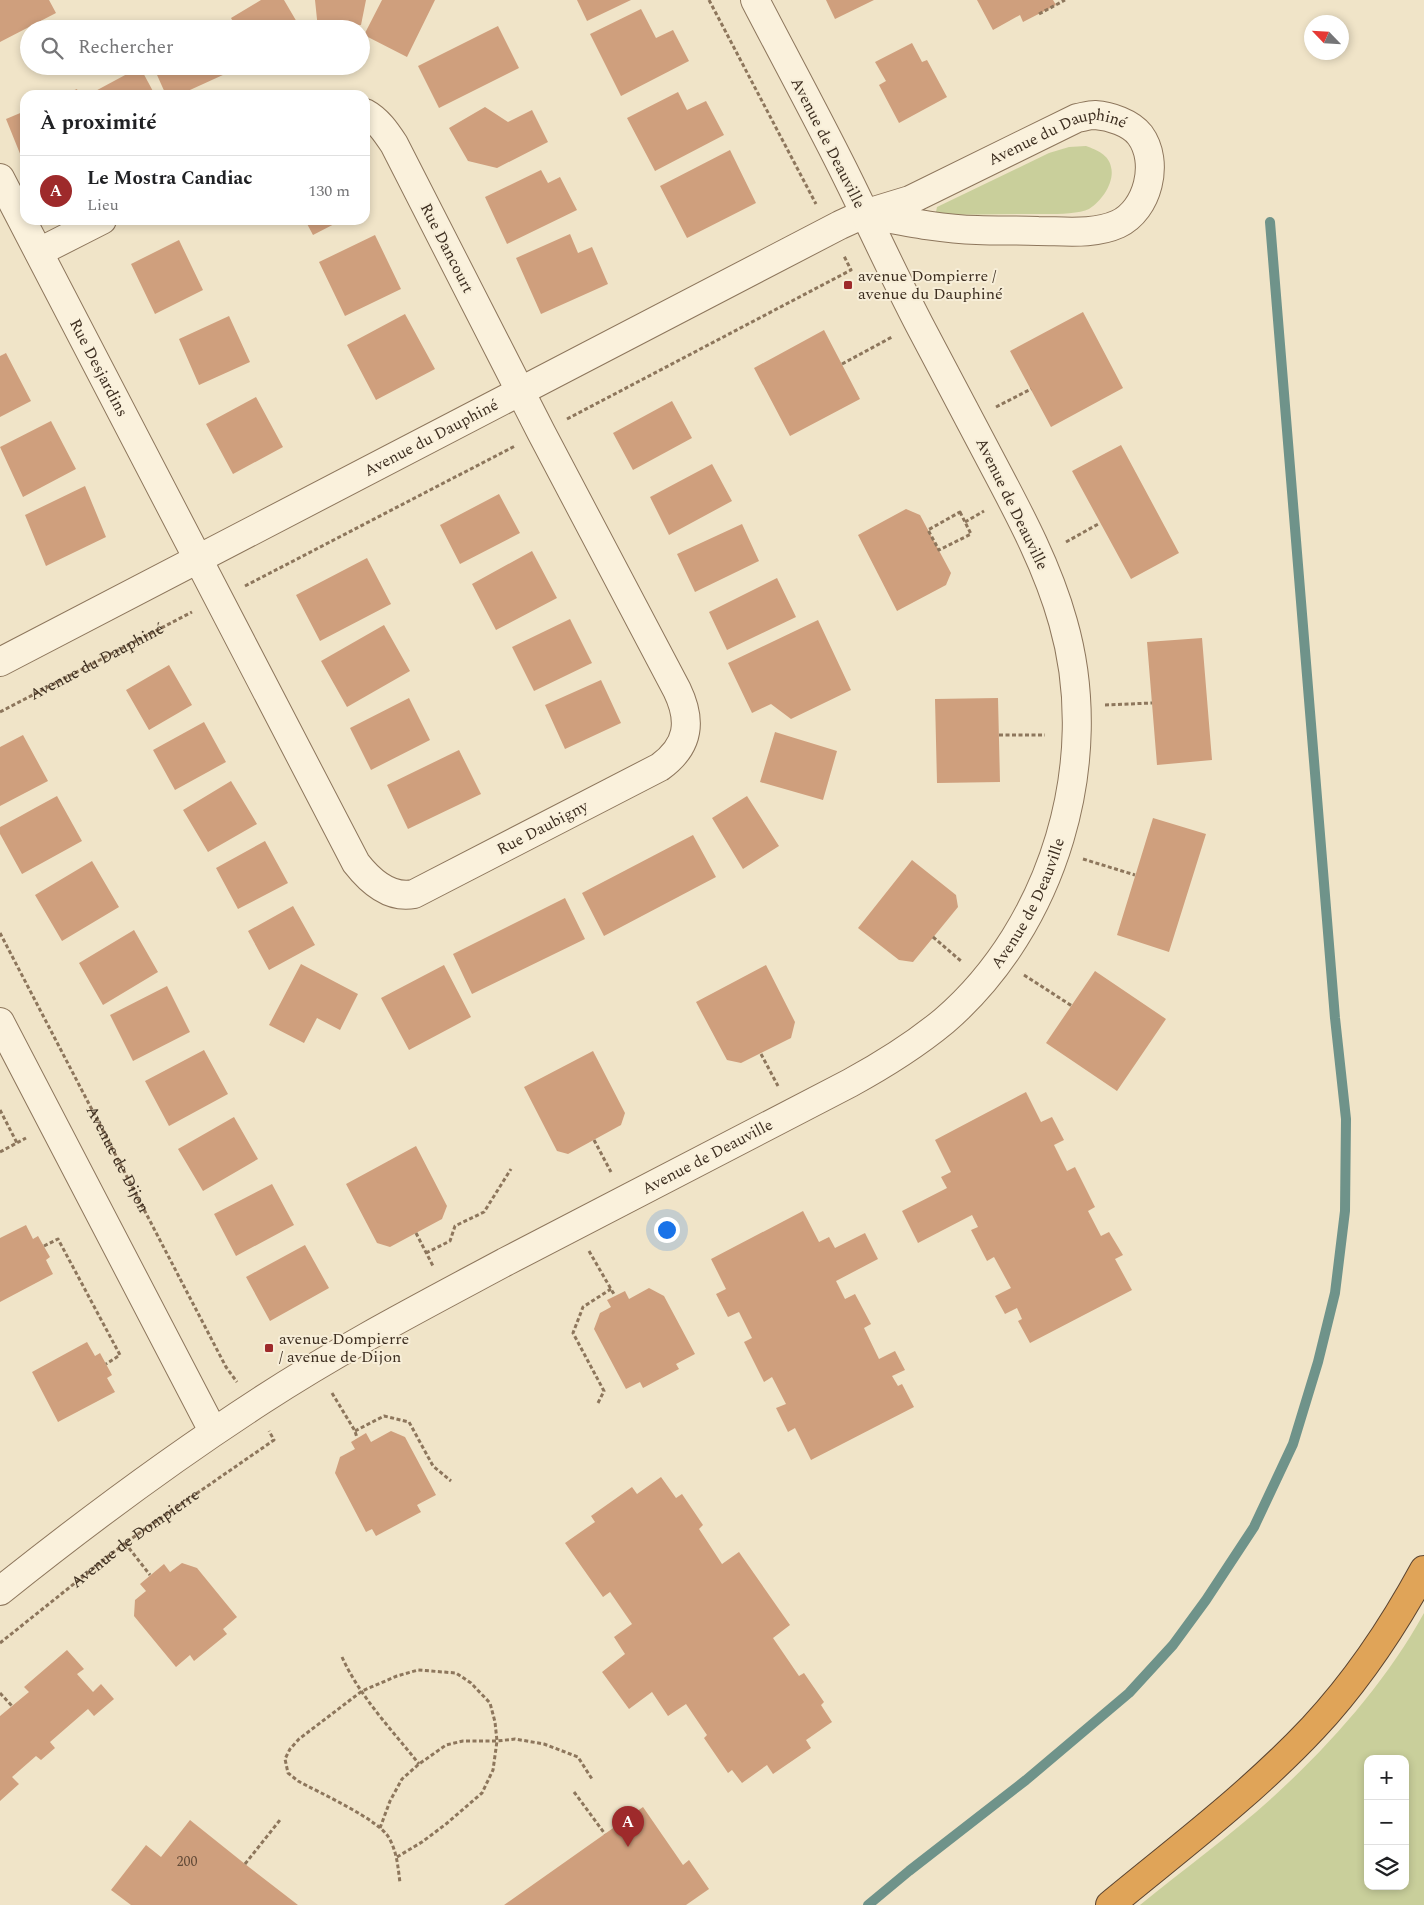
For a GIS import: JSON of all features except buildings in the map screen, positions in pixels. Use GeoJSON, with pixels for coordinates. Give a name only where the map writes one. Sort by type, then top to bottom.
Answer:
{"type":"FeatureCollection","features":[{"type":"Feature","properties":{"kind":"highway"},"geometry":{"type":"LineString","coordinates":[[1110,1905],[1269,1772],[1314,1726],[1376,1650],[1394,1623],[1424,1570]]}},
{"type":"Feature","properties":{"kind":"street","name":"Avenue de Deauville"},"geometry":{"type":"LineString","coordinates":[[213,1431],[325,1361],[444,1294],[850,1083],[904,1050],[946,1019],[979,984],[1005,951],[1024,921],[1050,867],[1067,814],[1076,756],[1075,690],[1069,645],[1052,588],[1013,503],[890,268],[842,167],[755,0]]}},
{"type":"Feature","properties":{"kind":"street","name":"Rue Dancourt"},"geometry":{"type":"LineString","coordinates":[[370,115],[374,117],[394,144],[520,391]]}},
{"type":"Feature","properties":{"kind":"street","name":"Avenue du Dauphiné"},"geometry":{"type":"LineString","coordinates":[[0,662],[864,214],[910,200],[1077,118],[1095,115],[1128,125],[1140,134],[1146,149],[1150,178],[1137,208],[1118,224],[1102,229],[1078,232],[978,230],[918,224],[864,214]]}},
{"type":"Feature","properties":{"kind":"street","name":"Rue Desjardins"},"geometry":{"type":"LineString","coordinates":[[0,178],[20,216]]}},
{"type":"Feature","properties":{"kind":"street","name":"Rue Desjardins"},"geometry":{"type":"LineString","coordinates":[[25,225],[198,558]]}},
{"type":"Feature","properties":{"kind":"street"},"geometry":{"type":"LineString","coordinates":[[39,252],[92,225]]}},
{"type":"Feature","properties":{"kind":"street","name":"Rue Daubigny"},"geometry":{"type":"LineString","coordinates":[[198,558],[356,863],[372,881],[390,892],[414,894],[660,767],[671,759],[684,738],[686,714],[683,702],[520,391]]}},
{"type":"Feature","properties":{"kind":"street"},"geometry":{"type":"LineString","coordinates":[[0,1022],[213,1431],[106,1507],[0,1590]]}},
{"type":"Feature","properties":{"kind":"path"},"geometry":{"type":"LineString","coordinates":[[708,0],[813,197]]}},
{"type":"Feature","properties":{"kind":"path"},"geometry":{"type":"LineString","coordinates":[[1038,14],[1065,0]]}},
{"type":"Feature","properties":{"kind":"path"},"geometry":{"type":"LineString","coordinates":[[566,420],[851,270]]}},
{"type":"Feature","properties":{"kind":"path"},"geometry":{"type":"LineString","coordinates":[[842,364],[900,333]]}},
{"type":"Feature","properties":{"kind":"path"},"geometry":{"type":"LineString","coordinates":[[245,585],[515,446]]}},
{"type":"Feature","properties":{"kind":"path"},"geometry":{"type":"LineString","coordinates":[[965,522],[991,508]]}},
{"type":"Feature","properties":{"kind":"path"},"geometry":{"type":"LineString","coordinates":[[960,512],[965,522],[971,534],[939,550],[928,530],[960,512]]}},
{"type":"Feature","properties":{"kind":"path","name":"Avenue du Dauphiné"},"geometry":{"type":"LineString","coordinates":[[0,712],[194,612]]}},
{"type":"Feature","properties":{"kind":"path"},"geometry":{"type":"LineString","coordinates":[[998,735],[1054,734]]}},
{"type":"Feature","properties":{"kind":"path","name":"Avenue de Dijon"},"geometry":{"type":"LineString","coordinates":[[0,933],[165,1251],[226,1366],[239,1385]]}},
{"type":"Feature","properties":{"kind":"path"},"geometry":{"type":"LineString","coordinates":[[933,937],[966,966]]}},
{"type":"Feature","properties":{"kind":"path"},"geometry":{"type":"LineString","coordinates":[[761,1054],[782,1093]]}},
{"type":"Feature","properties":{"kind":"path"},"geometry":{"type":"LineString","coordinates":[[0,1110],[17,1143]]}},
{"type":"Feature","properties":{"kind":"path"},"geometry":{"type":"LineString","coordinates":[[594,1140],[616,1180]]}},
{"type":"Feature","properties":{"kind":"path"},"geometry":{"type":"LineString","coordinates":[[426,1253],[450,1241],[455,1226],[484,1212],[511,1168]]}},
{"type":"Feature","properties":{"kind":"path"},"geometry":{"type":"LineString","coordinates":[[416,1233],[444,1294]]}},
{"type":"Feature","properties":{"kind":"path"},"geometry":{"type":"LineString","coordinates":[[44,1246],[58,1239],[87,1292],[120,1356],[106,1364]]}},
{"type":"Feature","properties":{"kind":"path"},"geometry":{"type":"LineString","coordinates":[[159,1254],[165,1251]]}},
{"type":"Feature","properties":{"kind":"path"},"geometry":{"type":"LineString","coordinates":[[598,1403],[604,1390],[573,1333],[583,1307],[611,1289]]}},
{"type":"Feature","properties":{"kind":"path"},"geometry":{"type":"LineString","coordinates":[[355,1430],[384,1416],[409,1422],[433,1466],[451,1481]]}},
{"type":"Feature","properties":{"kind":"path","name":"Avenue de Dompierre"},"geometry":{"type":"LineString","coordinates":[[0,1643],[126,1543],[274,1440]]}},
{"type":"Feature","properties":{"kind":"path"},"geometry":{"type":"LineString","coordinates":[[126,1543],[150,1575]]}},
{"type":"Feature","properties":{"kind":"path"},"geometry":{"type":"LineString","coordinates":[[342,1657],[349,1673],[419,1764]]}},
{"type":"Feature","properties":{"kind":"path"},"geometry":{"type":"LineString","coordinates":[[397,1857],[422,1842],[446,1824],[482,1793],[493,1770],[497,1741],[490,1703],[471,1683],[456,1674],[418,1670],[397,1676],[362,1691],[299,1739],[290,1749],[285,1759],[288,1773],[298,1781],[370,1818],[388,1836],[397,1857],[400,1883]]}},
{"type":"Feature","properties":{"kind":"path"},"geometry":{"type":"LineString","coordinates":[[0,1693],[12,1706]]}},
{"type":"Feature","properties":{"kind":"path"},"geometry":{"type":"LineString","coordinates":[[380,1828],[390,1801],[402,1779],[446,1745],[463,1741],[515,1739],[544,1744],[578,1757],[592,1778]]}},
{"type":"Feature","properties":{"kind":"path"},"geometry":{"type":"LineString","coordinates":[[574,1792],[605,1834]]}},
{"type":"Feature","properties":{"kind":"path"},"geometry":{"type":"LineString","coordinates":[[245,1864],[280,1820]]}},
{"type":"Feature","properties":{"kind":"green space"},"geometry":{"type":"Polygon","coordinates":[[[1086,146],[1098,151],[1108,159],[1112,173],[1109,185],[1103,196],[1089,209],[1053,214],[939,215],[936,212],[937,207],[1049,153],[1069,147],[1086,146]]]}},
{"type":"Feature","properties":{"kind":"green space"},"geometry":{"type":"Polygon","coordinates":[[[1424,1613],[1424,1905],[1140,1905],[1241,1825],[1295,1777],[1356,1711],[1393,1663],[1424,1613]]]}},
{"type":"Feature","properties":{"kind":"waterway"},"geometry":{"type":"LineString","coordinates":[[868,1905],[1026,1780],[1129,1693],[1173,1645],[1206,1600],[1254,1527],[1293,1444],[1318,1362],[1335,1293],[1345,1211],[1346,1119],[1335,1018],[1270,222]]}},
{"type":"Feature","properties":{"kind":"place","name":"avenue Dompierre / avenue du Dauphiné"},"geometry":{"type":"Point","coordinates":[848,285]}},
{"type":"Feature","properties":{"kind":"place","name":"avenue Dompierre / avenue de Dijon"},"geometry":{"type":"Point","coordinates":[269,1348]}},
{"type":"Feature","properties":{"kind":"place","name":"Le Mostra Candiac"},"geometry":{"type":"Point","coordinates":[628,1847]}}]}
